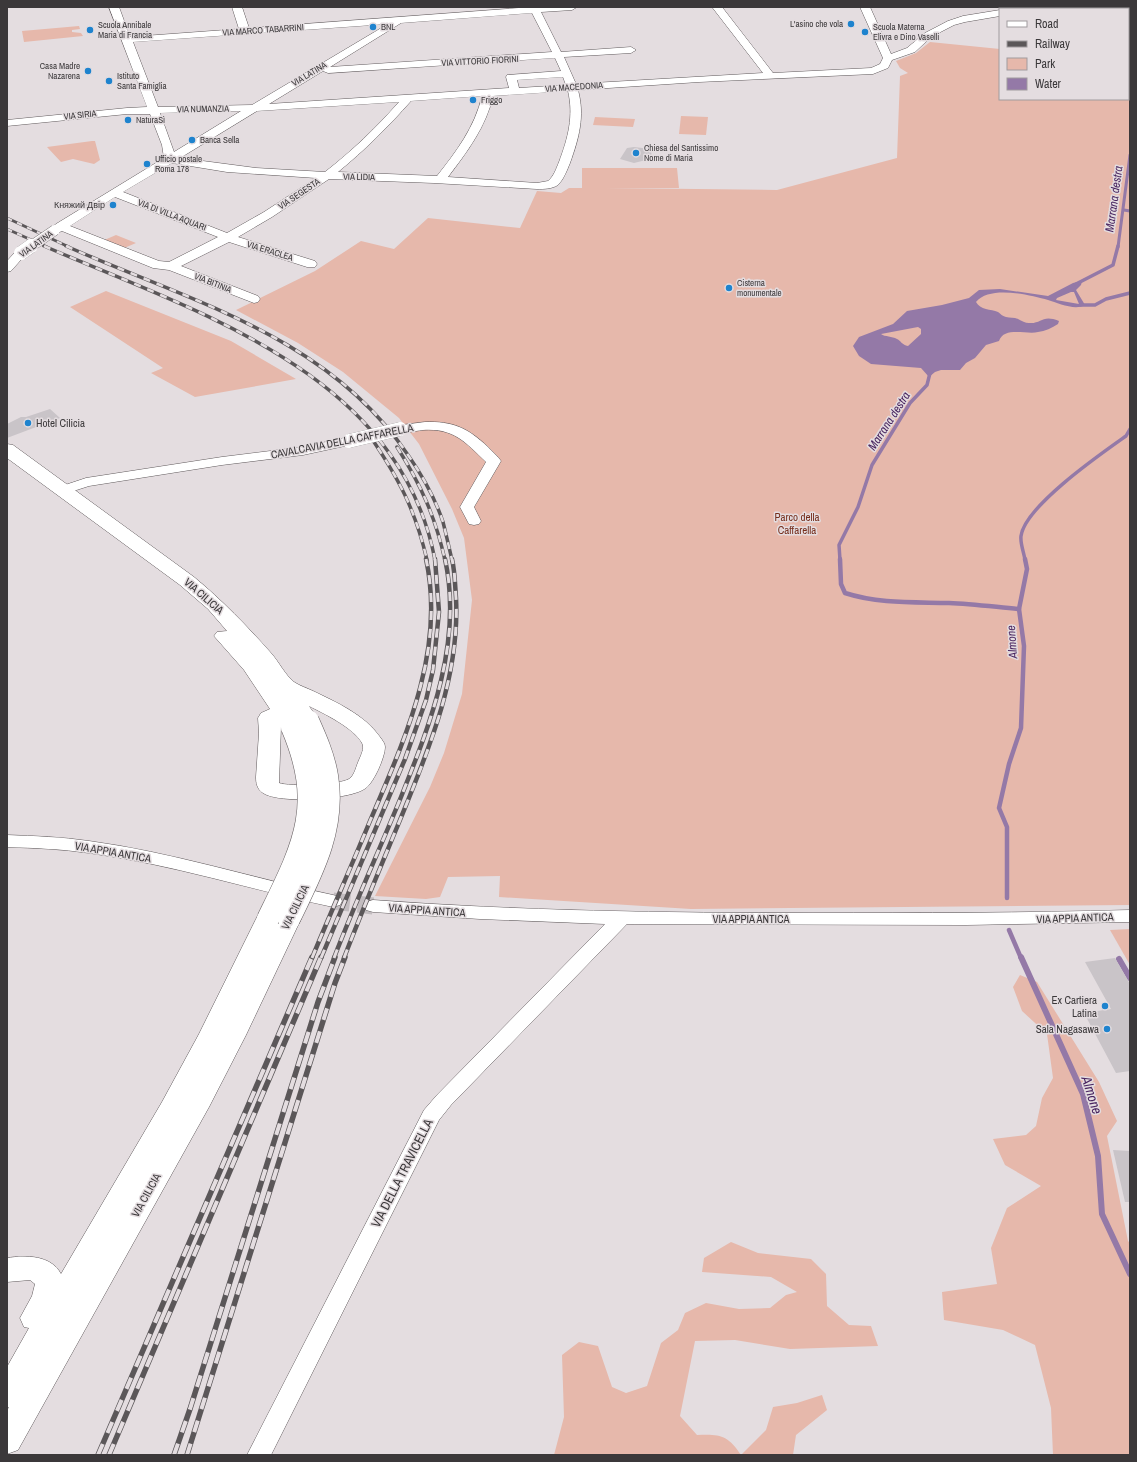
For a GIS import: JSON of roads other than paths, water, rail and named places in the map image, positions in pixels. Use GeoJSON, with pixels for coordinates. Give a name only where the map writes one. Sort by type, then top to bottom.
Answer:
{"type":"FeatureCollection","features":[{"type":"Feature","properties":{"kind":"main road","name":"VIA CILICIA"},"geometry":{"type":"LineString","coordinates":[[7,449],[187,581],[215,605],[265,659],[286,686],[308,775],[309,796],[308,822],[301,849],[278,919],[233,1035],[195,1108],[7,1440]]}},
{"type":"Feature","properties":{"kind":"main road","name":"VIA CILICIA"},"geometry":{"type":"LineString","coordinates":[[7,463],[169,585],[204,615],[251,666],[294,720]]}},
{"type":"Feature","properties":{"kind":"main road"},"geometry":{"type":"LineString","coordinates":[[286,686],[320,702],[353,723],[370,738],[374,745],[374,751],[360,781],[353,786],[301,792],[281,792],[270,788],[267,784],[270,732],[269,718],[294,720]]}},
{"type":"Feature","properties":{"kind":"main road","name":"VIA CILICIA"},"geometry":{"type":"LineString","coordinates":[[7,1395],[173,1107],[212,1034],[278,919]]}},
{"type":"Feature","properties":{"kind":"main road"},"geometry":{"type":"LineString","coordinates":[[7,1270],[15,1268],[32,1268],[45,1274],[49,1280],[48,1292],[45,1301],[7,1368]]}},
{"type":"Feature","properties":{"kind":"main road"},"geometry":{"type":"LineString","coordinates":[[16,1455],[54,1357]]}},
{"type":"Feature","properties":{"kind":"street"},"geometry":{"type":"LineString","coordinates":[[114,7],[167,144],[170,159]]}},
{"type":"Feature","properties":{"kind":"street"},"geometry":{"type":"LineString","coordinates":[[237,7],[245,31]]}},
{"type":"Feature","properties":{"kind":"street","name":"VIA MARCO TABARRINI"},"geometry":{"type":"LineString","coordinates":[[126,40],[572,7]]}},
{"type":"Feature","properties":{"kind":"street"},"geometry":{"type":"LineString","coordinates":[[717,7],[770,75]]}},
{"type":"Feature","properties":{"kind":"street"},"geometry":{"type":"LineString","coordinates":[[865,7],[888,58],[911,50],[928,35],[951,23],[963,19],[999,12]]}},
{"type":"Feature","properties":{"kind":"street"},"geometry":{"type":"LineString","coordinates":[[978,7],[999,12]]}},
{"type":"Feature","properties":{"kind":"street","name":"VIA LATINA"},"geometry":{"type":"LineString","coordinates":[[7,268],[14,262],[15,253],[399,20],[410,10],[421,8]]}},
{"type":"Feature","properties":{"kind":"street"},"geometry":{"type":"LineString","coordinates":[[535,10],[572,87]]}},
{"type":"Feature","properties":{"kind":"street","name":"VIA VITTORIO FIORINI"},"geometry":{"type":"LineString","coordinates":[[328,70],[631,50]]}},
{"type":"Feature","properties":{"kind":"street","name":"VIA MACEDONIA"},"geometry":{"type":"LineString","coordinates":[[254,108],[572,87],[875,70],[884,66],[888,58]]}},
{"type":"Feature","properties":{"kind":"street"},"geometry":{"type":"LineString","coordinates":[[515,91],[511,77],[566,74]]}},
{"type":"Feature","properties":{"kind":"street","name":"VIA LIDIA"},"geometry":{"type":"LineString","coordinates":[[170,159],[246,170],[326,176],[440,179],[537,186],[549,185],[557,180],[575,130],[576,107],[572,87]]}},
{"type":"Feature","properties":{"kind":"street"},"geometry":{"type":"LineString","coordinates":[[440,179],[459,154],[474,130],[484,110],[488,93]]}},
{"type":"Feature","properties":{"kind":"street","name":"VIA SEGESTA"},"geometry":{"type":"LineString","coordinates":[[171,266],[229,238],[282,206],[326,176],[376,136],[408,98]]}},
{"type":"Feature","properties":{"kind":"street","name":"VIA NUMANZIA"},"geometry":{"type":"LineString","coordinates":[[153,110],[254,108]]}},
{"type":"Feature","properties":{"kind":"street","name":"VIA SIRIA"},"geometry":{"type":"LineString","coordinates":[[7,123],[117,111],[153,110]]}},
{"type":"Feature","properties":{"kind":"street"},"geometry":{"type":"LineString","coordinates":[[167,144],[188,144],[197,142]]}},
{"type":"Feature","properties":{"kind":"street","name":"VIA DI VILLA AQUARI"},"geometry":{"type":"LineString","coordinates":[[114,193],[229,238]]}},
{"type":"Feature","properties":{"kind":"street","name":"VIA BITINIA"},"geometry":{"type":"LineString","coordinates":[[61,226],[122,252],[157,265],[171,266],[254,299]]}},
{"type":"Feature","properties":{"kind":"street","name":"VIA ERACLEA"},"geometry":{"type":"LineString","coordinates":[[229,238],[311,264]]}},
{"type":"Feature","properties":{"kind":"street","name":"CAVALCAVIA DELLA CAFFARELLA"},"geometry":{"type":"LineString","coordinates":[[64,490],[86,482],[222,461],[303,451],[400,429],[429,426],[452,428],[466,435],[494,461],[467,507],[474,521]]}},
{"type":"Feature","properties":{"kind":"street","name":"VIA APPIA ANTICA"},"geometry":{"type":"LineString","coordinates":[[7,841],[44,841],[124,853],[334,901]]}},
{"type":"Feature","properties":{"kind":"street","name":"VIA APPIA ANTICA"},"geometry":{"type":"LineString","coordinates":[[373,906],[435,911],[622,918],[1037,919],[1130,916]]}},
{"type":"Feature","properties":{"kind":"street","name":"VIA DELLA TRAVICELLA"},"geometry":{"type":"LineString","coordinates":[[259,1455],[431,1116],[444,1100],[622,918]]}},
{"type":"Feature","properties":{"kind":"water"},"geometry":{"type":"Polygon","coordinates":[[[1082,281],[1081,285],[1076,290],[1085,305],[1081,307],[1072,307],[1021,294],[1000,293],[982,297],[976,302],[980,307],[998,312],[1005,317],[1016,318],[1028,323],[1049,318],[1059,321],[1058,324],[1041,332],[1011,332],[1006,334],[1002,336],[999,341],[986,345],[975,358],[966,363],[960,370],[941,370],[935,372],[929,377],[921,368],[871,364],[859,356],[853,346],[859,337],[893,324],[907,311],[942,305],[969,298],[979,290],[1000,289],[1048,296],[1073,283],[1082,281]],[[1074,292],[1057,298],[1056,300],[1079,304],[1074,292]],[[918,327],[881,334],[895,338],[904,345],[908,346],[921,334],[921,329],[918,327]]]}},
{"type":"Feature","properties":{"kind":"waterway","name":"Marrana destra"},"geometry":{"type":"LineString","coordinates":[[1118,247],[1130,155]]}},
{"type":"Feature","properties":{"kind":"waterway","name":"Marrana destra"},"geometry":{"type":"LineString","coordinates":[[1124,210],[1130,211]]}},
{"type":"Feature","properties":{"kind":"waterway","name":"Marrana destra"},"geometry":{"type":"LineString","coordinates":[[1076,284],[1113,265],[1118,246]]}},
{"type":"Feature","properties":{"kind":"waterway"},"geometry":{"type":"LineString","coordinates":[[1080,305],[1095,305],[1106,299],[1130,293]]}},
{"type":"Feature","properties":{"kind":"waterway","name":"Marrana destra"},"geometry":{"type":"LineString","coordinates":[[840,560],[839,545],[858,507],[872,465],[910,403],[927,385],[930,373]]}},
{"type":"Feature","properties":{"kind":"waterway","name":"Almone"},"geometry":{"type":"LineString","coordinates":[[1025,560],[1021,536],[1026,524],[1036,510],[1083,467],[1126,436],[1130,429]]}},
{"type":"Feature","properties":{"kind":"waterway","name":"Marrana destra"},"geometry":{"type":"LineString","coordinates":[[840,559],[841,584],[845,593],[858,597],[883,601],[958,603],[1019,609]]}},
{"type":"Feature","properties":{"kind":"waterway","name":"Almone"},"geometry":{"type":"LineString","coordinates":[[1019,609],[1027,569],[1025,559]]}},
{"type":"Feature","properties":{"kind":"waterway","name":"Almone"},"geometry":{"type":"LineString","coordinates":[[1007,898],[1007,827],[999,808],[1009,764],[1021,728],[1024,646],[1019,609]]}},
{"type":"Feature","properties":{"kind":"waterway","name":"Almone"},"geometry":{"type":"LineString","coordinates":[[1009,930],[1021,958]]}},
{"type":"Feature","properties":{"kind":"waterway","name":"Almone"},"geometry":{"type":"LineString","coordinates":[[1021,957],[1083,1094],[1098,1156],[1102,1214],[1130,1274]]}},
{"type":"Feature","properties":{"kind":"waterway"},"geometry":{"type":"LineString","coordinates":[[1119,959],[1130,978]]}},
{"type":"Feature","properties":{"kind":"tunnel"},"geometry":{"type":"LineString","coordinates":[[333,901],[373,906]]}},
{"type":"Feature","properties":{"kind":"railway"},"geometry":{"type":"LineString","coordinates":[[7,218],[69,247]]}},
{"type":"Feature","properties":{"kind":"railway"},"geometry":{"type":"LineString","coordinates":[[7,229],[47,247]]}},
{"type":"Feature","properties":{"kind":"railway"},"geometry":{"type":"LineString","coordinates":[[44,246],[164,296],[225,325],[283,357],[336,395],[380,441],[414,495],[435,560]]}},
{"type":"Feature","properties":{"kind":"railway"},"geometry":{"type":"LineString","coordinates":[[66,246],[208,305],[254,326],[297,351],[338,380],[375,414],[408,455],[428,487],[440,513],[452,560]]}},
{"type":"Feature","properties":{"kind":"railway"},"geometry":{"type":"LineString","coordinates":[[370,436],[405,495],[417,525],[427,560]]}},
{"type":"Feature","properties":{"kind":"railway"},"geometry":{"type":"LineString","coordinates":[[397,447],[413,474],[432,515],[445,560]]}},
{"type":"Feature","properties":{"kind":"railway"},"geometry":{"type":"LineString","coordinates":[[312,958],[396,758],[419,693],[431,627],[431,593],[426,559]]}},
{"type":"Feature","properties":{"kind":"railway"},"geometry":{"type":"LineString","coordinates":[[321,958],[405,759],[426,700],[433,670],[439,612],[435,559]]}},
{"type":"Feature","properties":{"kind":"railway"},"geometry":{"type":"LineString","coordinates":[[334,958],[401,797],[433,710],[447,651],[450,620],[450,590],[445,559]]}},
{"type":"Feature","properties":{"kind":"railway"},"geometry":{"type":"LineString","coordinates":[[344,958],[422,766],[432,739],[448,684],[456,627],[456,598],[452,559]]}},
{"type":"Feature","properties":{"kind":"railway"},"geometry":{"type":"LineString","coordinates":[[98,1455],[312,957]]}},
{"type":"Feature","properties":{"kind":"railway"},"geometry":{"type":"LineString","coordinates":[[109,1455],[321,957]]}},
{"type":"Feature","properties":{"kind":"railway"},"geometry":{"type":"LineString","coordinates":[[174,1455],[190,1409],[318,1002],[335,957]]}},
{"type":"Feature","properties":{"kind":"railway"},"geometry":{"type":"LineString","coordinates":[[187,1455],[335,983],[345,957]]}},
{"type":"Feature","properties":{"kind":"place","name":"L'asino che vola"},"geometry":{"type":"Point","coordinates":[851,24]}},
{"type":"Feature","properties":{"kind":"place","name":"BNL"},"geometry":{"type":"Point","coordinates":[373,27]}},
{"type":"Feature","properties":{"kind":"place","name":"Scuola Annibale Maria di Francia"},"geometry":{"type":"Point","coordinates":[90,30]}},
{"type":"Feature","properties":{"kind":"place","name":"Scuola Materna Elivra e Dino Vaselli"},"geometry":{"type":"Point","coordinates":[865,32]}},
{"type":"Feature","properties":{"kind":"place","name":"Casa Madre Nazarena"},"geometry":{"type":"Point","coordinates":[88,71]}},
{"type":"Feature","properties":{"kind":"place","name":"Istituto Santa Famiglia"},"geometry":{"type":"Point","coordinates":[109,81]}},
{"type":"Feature","properties":{"kind":"place","name":"Friggo"},"geometry":{"type":"Point","coordinates":[473,100]}},
{"type":"Feature","properties":{"kind":"place","name":"NaturaSì"},"geometry":{"type":"Point","coordinates":[128,120]}},
{"type":"Feature","properties":{"kind":"place","name":"Banca Sella"},"geometry":{"type":"Point","coordinates":[192,140]}},
{"type":"Feature","properties":{"kind":"place","name":"Chiesa del Santissimo Nome di Maria"},"geometry":{"type":"Point","coordinates":[636,153]}},
{"type":"Feature","properties":{"kind":"place","name":"Ufficio postale Roma 178"},"geometry":{"type":"Point","coordinates":[147,164]}},
{"type":"Feature","properties":{"kind":"place","name":"Княжий Двір"},"geometry":{"type":"Point","coordinates":[113,205]}},
{"type":"Feature","properties":{"kind":"place","name":"Cisterna monumentale"},"geometry":{"type":"Point","coordinates":[729,288]}},
{"type":"Feature","properties":{"kind":"place","name":"Hotel Cilicia"},"geometry":{"type":"Point","coordinates":[28,423]}},
{"type":"Feature","properties":{"kind":"place","name":"Ex Cartiera Latina"},"geometry":{"type":"Point","coordinates":[1105,1006]}},
{"type":"Feature","properties":{"kind":"place","name":"Sala Nagasawa"},"geometry":{"type":"Point","coordinates":[1107,1029]}},
{"type":"Feature","properties":{"kind":"park label","name":"Parco della Caffarella"},"geometry":{"type":"Point","coordinates":[797,523]}}]}
